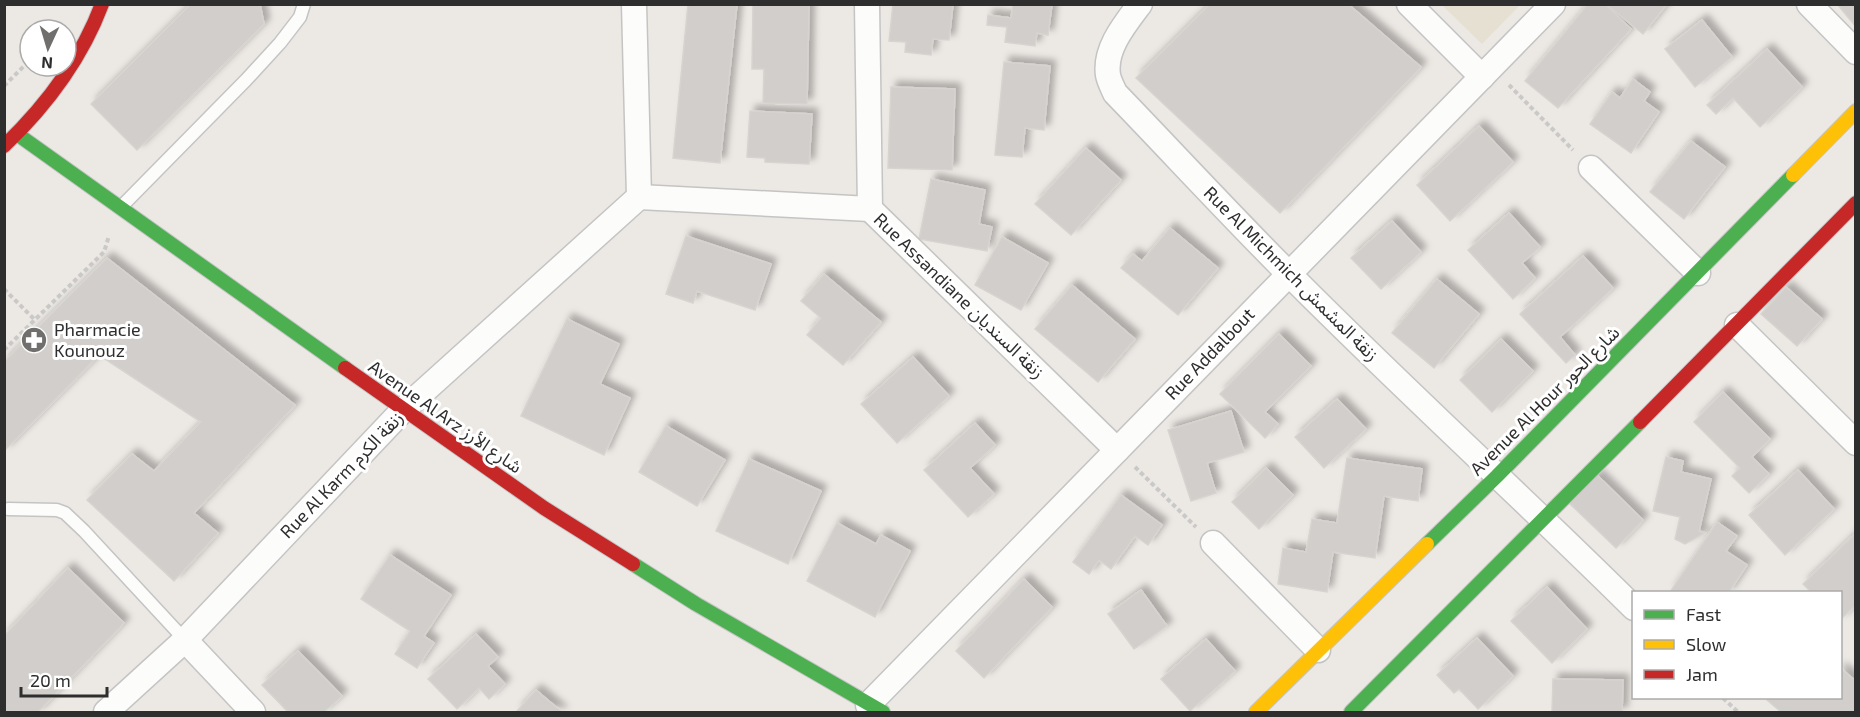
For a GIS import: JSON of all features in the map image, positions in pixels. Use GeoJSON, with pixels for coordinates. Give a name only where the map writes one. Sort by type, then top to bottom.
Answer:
{"type":"FeatureCollection","features":[{"type":"Feature","properties":{"kind":"street"},"geometry":{"type":"LineString","coordinates":[[4,146],[60,85],[86,43],[102,4]]}},
{"type":"Feature","properties":{"kind":"street"},"geometry":{"type":"LineString","coordinates":[[634,4],[639,197],[870,210]]}},
{"type":"Feature","properties":{"kind":"street","name":"Rue Assandiane زنقة السنديان"},"geometry":{"type":"LineString","coordinates":[[867,4],[870,210],[1117,450]]}},
{"type":"Feature","properties":{"kind":"street","name":"Rue Al Michmich زنقة المشمش"},"geometry":{"type":"LineString","coordinates":[[1140,4],[1122,27],[1110,53],[1108,74],[1115,93],[1288,274],[1632,606]]}},
{"type":"Feature","properties":{"kind":"street"},"geometry":{"type":"LineString","coordinates":[[1409,4],[1487,72]]}},
{"type":"Feature","properties":{"kind":"street","name":"Rue Addalbout"},"geometry":{"type":"LineString","coordinates":[[875,709],[1117,450],[1553,4]]}},
{"type":"Feature","properties":{"kind":"street"},"geometry":{"type":"LineString","coordinates":[[1809,4],[1856,52]]}},
{"type":"Feature","properties":{"kind":"street","name":"Avenue Al Hour شارع الحور"},"geometry":{"type":"LineString","coordinates":[[1256,712],[1497,476],[1856,111]]}},
{"type":"Feature","properties":{"kind":"street","name":"Avenue Al Arz شارع الأرز"},"geometry":{"type":"LineString","coordinates":[[17,134],[403,411],[544,508],[696,604],[875,709]]}},
{"type":"Feature","properties":{"kind":"street"},"geometry":{"type":"LineString","coordinates":[[1591,168],[1698,273]]}},
{"type":"Feature","properties":{"kind":"street","name":"Rue Al Karm زنقة الكرم"},"geometry":{"type":"LineString","coordinates":[[106,712],[185,640],[403,411],[639,197]]}},
{"type":"Feature","properties":{"kind":"street"},"geometry":{"type":"LineString","coordinates":[[1351,712],[1856,203]]}},
{"type":"Feature","properties":{"kind":"street"},"geometry":{"type":"LineString","coordinates":[[1737,325],[1856,443]]}},
{"type":"Feature","properties":{"kind":"street"},"geometry":{"type":"LineString","coordinates":[[1213,543],[1318,650]]}},
{"type":"Feature","properties":{"kind":"street"},"geometry":{"type":"LineString","coordinates":[[185,640],[253,712]]}},
{"type":"Feature","properties":{"kind":"lane"},"geometry":{"type":"LineString","coordinates":[[121,207],[280,43],[300,17],[304,4]]}},
{"type":"Feature","properties":{"kind":"lane"},"geometry":{"type":"LineString","coordinates":[[8,509],[57,510],[65,513],[185,640]]}},
{"type":"Feature","properties":{"kind":"path"},"geometry":{"type":"LineString","coordinates":[[4,86],[18,72]]}},
{"type":"Feature","properties":{"kind":"path"},"geometry":{"type":"LineString","coordinates":[[1487,72],[1591,168]]}},
{"type":"Feature","properties":{"kind":"path"},"geometry":{"type":"LineString","coordinates":[[4,350],[104,252],[109,232]]}},
{"type":"Feature","properties":{"kind":"path"},"geometry":{"type":"LineString","coordinates":[[4,289],[34,320]]}},
{"type":"Feature","properties":{"kind":"path"},"geometry":{"type":"LineString","coordinates":[[1117,450],[1213,543]]}},
{"type":"Feature","properties":{"kind":"path"},"geometry":{"type":"LineString","coordinates":[[1725,699],[1738,712]]}},
{"type":"Feature","properties":{"kind":"shaded area"},"geometry":{"type":"Polygon","coordinates":[[[1442,5],[1520,5],[1482,44],[1442,5]]]}},
{"type":"Feature","properties":{"kind":"building"},"geometry":{"type":"Polygon","coordinates":[[[189,4],[260,4],[264,24],[137,150],[91,104],[189,4]]]}},
{"type":"Feature","properties":{"kind":"building"},"geometry":{"type":"Polygon","coordinates":[[[688,4],[737,4],[720,163],[673,158],[688,4]]]}},
{"type":"Feature","properties":{"kind":"building"},"geometry":{"type":"Polygon","coordinates":[[[753,4],[809,4],[807,104],[763,103],[764,69],[752,69],[753,4]]]}},
{"type":"Feature","properties":{"kind":"building"},"geometry":{"type":"Polygon","coordinates":[[[893,4],[953,4],[949,40],[933,39],[931,55],[905,52],[906,42],[889,41],[893,4]]]}},
{"type":"Feature","properties":{"kind":"building"},"geometry":{"type":"Polygon","coordinates":[[[1013,4],[1052,4],[1048,35],[1037,33],[1035,46],[1005,42],[1007,27],[987,25],[988,15],[1011,18],[1013,4]]]}},
{"type":"Feature","properties":{"kind":"building"},"geometry":{"type":"Polygon","coordinates":[[[1210,4],[1348,4],[1421,67],[1280,213],[1136,78],[1210,4]]]}},
{"type":"Feature","properties":{"kind":"building"},"geometry":{"type":"Polygon","coordinates":[[[1588,4],[1605,4],[1631,29],[1558,108],[1525,81],[1588,4]]]}},
{"type":"Feature","properties":{"kind":"building"},"geometry":{"type":"Polygon","coordinates":[[[1606,4],[1667,4],[1643,34],[1606,4]]]}},
{"type":"Feature","properties":{"kind":"building"},"geometry":{"type":"Polygon","coordinates":[[[1837,4],[1856,4],[1856,27],[1837,4]]]}},
{"type":"Feature","properties":{"kind":"building"},"geometry":{"type":"Polygon","coordinates":[[[1702,20],[1732,57],[1695,87],[1665,49],[1702,20]]]}},
{"type":"Feature","properties":{"kind":"building"},"geometry":{"type":"Polygon","coordinates":[[[1767,49],[1802,87],[1760,127],[1733,98],[1716,114],[1707,105],[1767,49]]]}},
{"type":"Feature","properties":{"kind":"building"},"geometry":{"type":"Polygon","coordinates":[[[1004,62],[1050,66],[1044,130],[1025,128],[1022,157],[995,155],[1004,62]]]}},
{"type":"Feature","properties":{"kind":"building"},"geometry":{"type":"Polygon","coordinates":[[[1633,79],[1650,92],[1644,101],[1659,112],[1631,153],[1590,124],[1612,92],[1620,98],[1633,79]]]}},
{"type":"Feature","properties":{"kind":"building"},"geometry":{"type":"Polygon","coordinates":[[[891,87],[955,89],[952,170],[888,168],[891,87]]]}},
{"type":"Feature","properties":{"kind":"building"},"geometry":{"type":"Polygon","coordinates":[[[750,111],[812,114],[809,164],[765,162],[765,158],[747,157],[750,111]]]}},
{"type":"Feature","properties":{"kind":"building"},"geometry":{"type":"Polygon","coordinates":[[[1479,126],[1513,162],[1450,221],[1417,185],[1479,126]]]}},
{"type":"Feature","properties":{"kind":"building"},"geometry":{"type":"Polygon","coordinates":[[[1691,141],[1725,167],[1684,219],[1650,192],[1691,141]]]}},
{"type":"Feature","properties":{"kind":"building"},"geometry":{"type":"Polygon","coordinates":[[[1086,148],[1121,180],[1071,235],[1035,204],[1086,148]]]}},
{"type":"Feature","properties":{"kind":"building"},"geometry":{"type":"Polygon","coordinates":[[[931,179],[985,190],[979,224],[992,227],[987,251],[919,239],[931,179]]]}},
{"type":"Feature","properties":{"kind":"building"},"geometry":{"type":"Polygon","coordinates":[[[1509,213],[1540,247],[1522,263],[1535,278],[1513,299],[1468,250],[1509,213]]]}},
{"type":"Feature","properties":{"kind":"building"},"geometry":{"type":"Polygon","coordinates":[[[1392,221],[1421,252],[1381,289],[1351,258],[1392,221]]]}},
{"type":"Feature","properties":{"kind":"building"},"geometry":{"type":"Polygon","coordinates":[[[1170,228],[1218,268],[1178,315],[1121,268],[1133,254],[1142,261],[1170,228]]]}},
{"type":"Feature","properties":{"kind":"building"},"geometry":{"type":"Polygon","coordinates":[[[686,236],[771,264],[755,310],[697,291],[693,303],[666,294],[686,236]]]}},
{"type":"Feature","properties":{"kind":"building"},"geometry":{"type":"Polygon","coordinates":[[[1002,237],[1048,263],[1021,310],[975,285],[1002,237]]]}},
{"type":"Feature","properties":{"kind":"building"},"geometry":{"type":"Polygon","coordinates":[[[1583,256],[1613,288],[1560,337],[1575,355],[1566,363],[1520,314],[1583,256]]]}},
{"type":"Feature","properties":{"kind":"building"},"geometry":{"type":"Polygon","coordinates":[[[107,258],[295,405],[194,513],[218,533],[174,581],[87,500],[132,454],[154,471],[201,422],[99,355],[4,451],[4,362],[107,258]]]}},
{"type":"Feature","properties":{"kind":"building"},"geometry":{"type":"Polygon","coordinates":[[[824,274],[881,322],[843,365],[807,335],[821,318],[801,301],[824,274]]]}},
{"type":"Feature","properties":{"kind":"building"},"geometry":{"type":"Polygon","coordinates":[[[1437,279],[1479,314],[1434,368],[1392,333],[1437,279]]]}},
{"type":"Feature","properties":{"kind":"building"},"geometry":{"type":"Polygon","coordinates":[[[1072,285],[1135,339],[1098,382],[1035,329],[1072,285]]]}},
{"type":"Feature","properties":{"kind":"building"},"geometry":{"type":"Polygon","coordinates":[[[1786,287],[1822,319],[1797,346],[1761,314],[1786,287]]]}},
{"type":"Feature","properties":{"kind":"building"},"geometry":{"type":"Polygon","coordinates":[[[567,319],[619,344],[600,384],[630,398],[604,455],[521,416],[567,319]]]}},
{"type":"Feature","properties":{"kind":"building"},"geometry":{"type":"Polygon","coordinates":[[[1279,334],[1311,366],[1265,412],[1278,424],[1265,438],[1220,394],[1279,334]]]}},
{"type":"Feature","properties":{"kind":"building"},"geometry":{"type":"Polygon","coordinates":[[[1501,339],[1533,371],[1492,412],[1460,380],[1501,339]]]}},
{"type":"Feature","properties":{"kind":"building"},"geometry":{"type":"Polygon","coordinates":[[[913,357],[949,396],[897,443],[861,404],[913,357]]]}},
{"type":"Feature","properties":{"kind":"building"},"geometry":{"type":"Polygon","coordinates":[[[1723,392],[1770,439],[1752,457],[1769,474],[1749,493],[1732,476],[1740,468],[1694,422],[1723,392]]]}},
{"type":"Feature","properties":{"kind":"building"},"geometry":{"type":"Polygon","coordinates":[[[1337,399],[1366,429],[1324,468],[1295,437],[1337,399]]]}},
{"type":"Feature","properties":{"kind":"building"},"geometry":{"type":"Polygon","coordinates":[[[1231,411],[1244,452],[1207,463],[1216,493],[1191,501],[1168,430],[1231,411]]]}},
{"type":"Feature","properties":{"kind":"building"},"geometry":{"type":"Polygon","coordinates":[[[975,423],[995,445],[970,468],[994,494],[968,517],[924,470],[975,423]]]}},
{"type":"Feature","properties":{"kind":"building"},"geometry":{"type":"Polygon","coordinates":[[[666,426],[725,460],[697,506],[639,472],[666,426]]]}},
{"type":"Feature","properties":{"kind":"building"},"geometry":{"type":"Polygon","coordinates":[[[1666,457],[1683,461],[1681,472],[1711,479],[1699,531],[1705,533],[1685,544],[1675,539],[1680,517],[1653,511],[1666,457]]]}},
{"type":"Feature","properties":{"kind":"building"},"geometry":{"type":"Polygon","coordinates":[[[1347,458],[1422,469],[1418,501],[1384,496],[1375,558],[1333,552],[1327,592],[1278,584],[1283,548],[1306,552],[1312,519],[1337,523],[1347,458]]]}},
{"type":"Feature","properties":{"kind":"building"},"geometry":{"type":"Polygon","coordinates":[[[749,459],[821,491],[788,564],[716,531],[749,459]]]}},
{"type":"Feature","properties":{"kind":"building"},"geometry":{"type":"Polygon","coordinates":[[[1266,468],[1293,495],[1259,529],[1232,502],[1266,468]]]}},
{"type":"Feature","properties":{"kind":"building"},"geometry":{"type":"Polygon","coordinates":[[[1798,470],[1834,509],[1785,555],[1749,515],[1798,470]]]}},
{"type":"Feature","properties":{"kind":"building"},"geometry":{"type":"Polygon","coordinates":[[[1597,475],[1643,520],[1616,548],[1569,503],[1597,475]]]}},
{"type":"Feature","properties":{"kind":"building"},"geometry":{"type":"Polygon","coordinates":[[[1121,495],[1162,525],[1148,545],[1135,536],[1111,569],[1099,560],[1089,574],[1073,562],[1121,495]]]}},
{"type":"Feature","properties":{"kind":"building"},"geometry":{"type":"Polygon","coordinates":[[[1717,522],[1737,536],[1726,551],[1747,565],[1730,591],[1671,591],[1717,522]]]}},
{"type":"Feature","properties":{"kind":"building"},"geometry":{"type":"Polygon","coordinates":[[[837,523],[876,544],[881,535],[910,551],[875,617],[807,581],[837,523]]]}},
{"type":"Feature","properties":{"kind":"building"},"geometry":{"type":"Polygon","coordinates":[[[1855,534],[1856,605],[1842,618],[1842,591],[1810,591],[1803,584],[1855,534]]]}},
{"type":"Feature","properties":{"kind":"building"},"geometry":{"type":"Polygon","coordinates":[[[390,555],[451,595],[424,636],[434,643],[417,668],[395,654],[410,631],[361,599],[390,555]]]}},
{"type":"Feature","properties":{"kind":"building"},"geometry":{"type":"Polygon","coordinates":[[[68,568],[124,623],[38,712],[4,712],[4,636],[68,568]]]}},
{"type":"Feature","properties":{"kind":"building"},"geometry":{"type":"Polygon","coordinates":[[[1024,579],[1052,607],[984,678],[956,651],[1024,579]]]}},
{"type":"Feature","properties":{"kind":"building"},"geometry":{"type":"Polygon","coordinates":[[[1547,587],[1587,629],[1552,663],[1511,621],[1547,587]]]}},
{"type":"Feature","properties":{"kind":"building"},"geometry":{"type":"Polygon","coordinates":[[[1141,590],[1167,626],[1134,649],[1108,614],[1141,590]]]}},
{"type":"Feature","properties":{"kind":"building"},"geometry":{"type":"Polygon","coordinates":[[[476,634],[498,657],[488,666],[505,684],[489,699],[479,688],[457,709],[428,679],[476,634]]]}},
{"type":"Feature","properties":{"kind":"building"},"geometry":{"type":"Polygon","coordinates":[[[1477,638],[1513,676],[1478,709],[1459,689],[1454,693],[1437,675],[1477,638]]]}},
{"type":"Feature","properties":{"kind":"building"},"geometry":{"type":"Polygon","coordinates":[[[1206,639],[1235,671],[1190,711],[1161,679],[1206,639]]]}},
{"type":"Feature","properties":{"kind":"building"},"geometry":{"type":"Polygon","coordinates":[[[298,651],[342,696],[324,712],[288,712],[262,685],[298,651]]]}},
{"type":"Feature","properties":{"kind":"building"},"geometry":{"type":"Polygon","coordinates":[[[1842,670],[1856,681],[1855,712],[1781,712],[1767,700],[1842,699],[1842,670]]]}},
{"type":"Feature","properties":{"kind":"building"},"geometry":{"type":"Polygon","coordinates":[[[1553,679],[1623,680],[1622,712],[1552,712],[1553,679]]]}},
{"type":"Feature","properties":{"kind":"building"},"geometry":{"type":"Polygon","coordinates":[[[536,690],[562,712],[516,712],[536,690]]]}},
{"type":"Feature","properties":{"kind":"traffic: fast"},"geometry":{"type":"LineString","coordinates":[[17,134],[345,368]]}},
{"type":"Feature","properties":{"kind":"traffic: fast"},"geometry":{"type":"LineString","coordinates":[[1427,544],[1497,476],[1793,175]]}},
{"type":"Feature","properties":{"kind":"traffic: fast"},"geometry":{"type":"LineString","coordinates":[[1351,712],[1640,422]]}},
{"type":"Feature","properties":{"kind":"traffic: fast"},"geometry":{"type":"LineString","coordinates":[[633,564],[696,604],[883,712]]}},
{"type":"Feature","properties":{"kind":"traffic: slow"},"geometry":{"type":"LineString","coordinates":[[1793,175],[1856,111]]}},
{"type":"Feature","properties":{"kind":"traffic: slow"},"geometry":{"type":"LineString","coordinates":[[1256,712],[1427,544]]}},
{"type":"Feature","properties":{"kind":"traffic: jam"},"geometry":{"type":"LineString","coordinates":[[4,146],[61,81],[84,44],[102,4]]}},
{"type":"Feature","properties":{"kind":"traffic: jam"},"geometry":{"type":"LineString","coordinates":[[1640,422],[1856,203]]}},
{"type":"Feature","properties":{"kind":"traffic: jam"},"geometry":{"type":"LineString","coordinates":[[345,368],[544,508],[633,564]]}},
{"type":"Feature","properties":{"kind":"place","name":"Pharmacie Kounouz"},"geometry":{"type":"Point","coordinates":[34,340]}}]}
